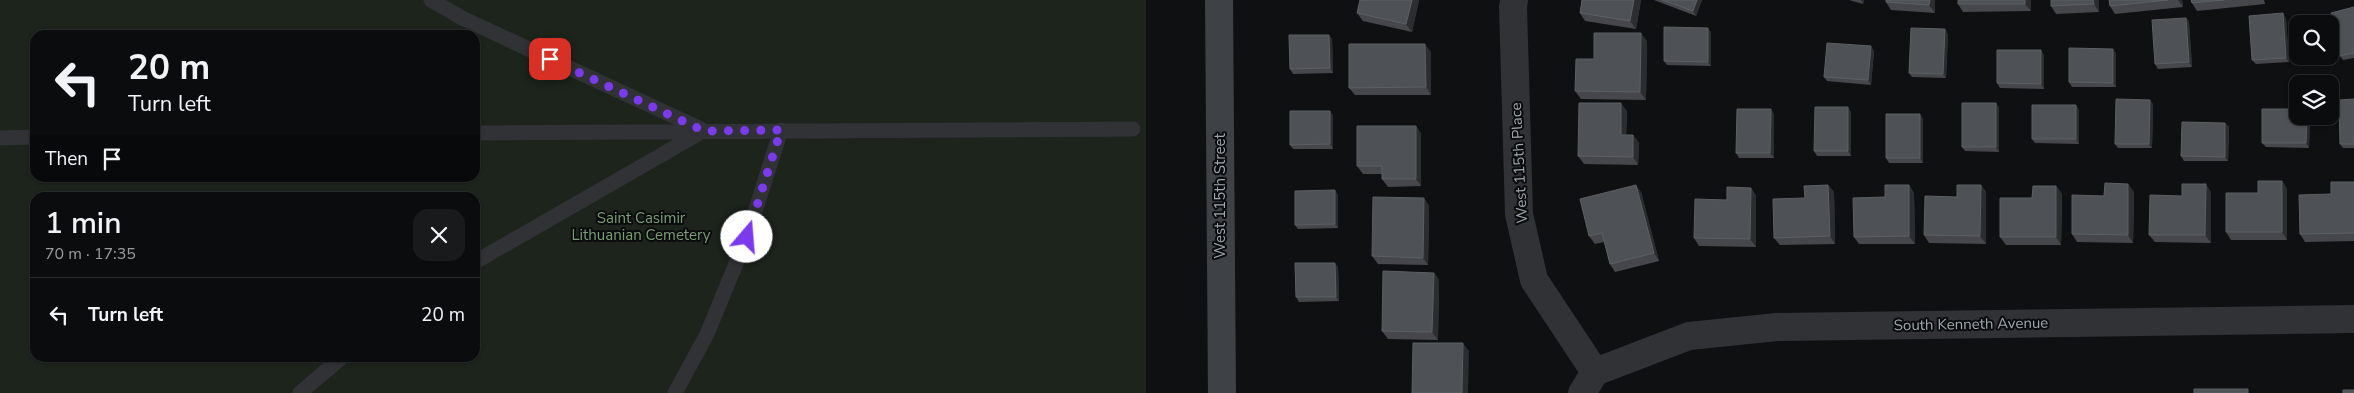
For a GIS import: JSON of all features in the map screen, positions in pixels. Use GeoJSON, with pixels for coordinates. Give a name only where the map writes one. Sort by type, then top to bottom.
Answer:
{"type":"FeatureCollection","features":[{"type":"Feature","properties":{"kind":"street","name":"West 115th Street"},"geometry":{"type":"LineString","coordinates":[[1219,0],[1222,393]]}},
{"type":"Feature","properties":{"kind":"street","name":"West 115th Place"},"geometry":{"type":"LineString","coordinates":[[1514,0],[1521,223],[1534,280],[1588,383]]}},
{"type":"Feature","properties":{"kind":"street","name":"South Kenneth Avenue"},"geometry":{"type":"LineString","coordinates":[[1588,383],[1689,336],[1777,326],[2354,319]]}},
{"type":"Feature","properties":{"kind":"lane"},"geometry":{"type":"LineString","coordinates":[[431,0],[471,22],[704,131]]}},
{"type":"Feature","properties":{"kind":"lane"},"geometry":{"type":"LineString","coordinates":[[480,133],[1133,129]]}},
{"type":"Feature","properties":{"kind":"lane"},"geometry":{"type":"LineString","coordinates":[[675,393],[707,334],[747,237],[781,130]]}},
{"type":"Feature","properties":{"kind":"lane"},"geometry":{"type":"LineString","coordinates":[[480,259],[704,131]]}},
{"type":"Feature","properties":{"kind":"lane"},"geometry":{"type":"LineString","coordinates":[[0,138],[30,137]]}},
{"type":"Feature","properties":{"kind":"lane"},"geometry":{"type":"LineString","coordinates":[[300,393],[336,362]]}},
{"type":"Feature","properties":{"kind":"green space","name":"Saint Casimir Lithuanian Cemetery"},"geometry":{"type":"Polygon","coordinates":[[[0,0],[1146,0],[1146,393],[0,393],[0,0]]]}},
{"type":"Feature","properties":{"kind":"building"},"geometry":{"type":"Polygon","coordinates":[[[1360,0],[1412,0],[1406,24],[1357,13],[1360,0]]]}},
{"type":"Feature","properties":{"kind":"building"},"geometry":{"type":"Polygon","coordinates":[[[1582,0],[1634,0],[1630,21],[1580,13],[1582,0]]]}},
{"type":"Feature","properties":{"kind":"building"},"geometry":{"type":"Polygon","coordinates":[[[1662,0],[1697,0],[1693,11],[1662,0]]]}},
{"type":"Feature","properties":{"kind":"building"},"geometry":{"type":"Polygon","coordinates":[[[1886,0],[1930,0],[1929,5],[1886,2],[1886,0]]]}},
{"type":"Feature","properties":{"kind":"building"},"geometry":{"type":"Polygon","coordinates":[[[1958,0],[2025,0],[2025,4],[1958,4],[1958,0]]]}},
{"type":"Feature","properties":{"kind":"building"},"geometry":{"type":"Polygon","coordinates":[[[2051,0],[2093,0],[2094,4],[2051,6],[2051,0]]]}},
{"type":"Feature","properties":{"kind":"building"},"geometry":{"type":"Polygon","coordinates":[[[2109,0],[2168,0],[2110,6],[2109,0]]]}},
{"type":"Feature","properties":{"kind":"building"},"geometry":{"type":"Polygon","coordinates":[[[2191,0],[2224,0],[2192,3],[2191,0]]]}},
{"type":"Feature","properties":{"kind":"building"},"geometry":{"type":"Polygon","coordinates":[[[2354,7],[2354,53],[2340,56],[2339,15],[2331,15],[2331,13],[2354,7]]]}},
{"type":"Feature","properties":{"kind":"building"},"geometry":{"type":"Polygon","coordinates":[[[2283,13],[2286,58],[2252,60],[2249,16],[2283,13]]]}},
{"type":"Feature","properties":{"kind":"building"},"geometry":{"type":"Polygon","coordinates":[[[2186,18],[2189,62],[2155,64],[2152,20],[2186,18]]]}},
{"type":"Feature","properties":{"kind":"building"},"geometry":{"type":"Polygon","coordinates":[[[1664,27],[1708,28],[1708,62],[1664,61],[1664,27]]]}},
{"type":"Feature","properties":{"kind":"building"},"geometry":{"type":"Polygon","coordinates":[[[1911,28],[1945,29],[1943,74],[1909,73],[1911,28]]]}},
{"type":"Feature","properties":{"kind":"building"},"geometry":{"type":"Polygon","coordinates":[[[1594,33],[1641,33],[1640,92],[1575,91],[1576,59],[1594,59],[1594,33]]]}},
{"type":"Feature","properties":{"kind":"building"},"geometry":{"type":"Polygon","coordinates":[[[1289,35],[1329,35],[1330,68],[1290,69],[1289,35]]]}},
{"type":"Feature","properties":{"kind":"building"},"geometry":{"type":"Polygon","coordinates":[[[1827,43],[1871,46],[1868,80],[1824,77],[1827,43]]]}},
{"type":"Feature","properties":{"kind":"building"},"geometry":{"type":"Polygon","coordinates":[[[1349,44],[1425,44],[1426,87],[1349,88],[1349,44]]]}},
{"type":"Feature","properties":{"kind":"building"},"geometry":{"type":"Polygon","coordinates":[[[2069,48],[2113,49],[2113,83],[2069,82],[2069,48]]]}},
{"type":"Feature","properties":{"kind":"building"},"geometry":{"type":"Polygon","coordinates":[[[1997,50],[2041,50],[2041,84],[1997,83],[1997,50]]]}},
{"type":"Feature","properties":{"kind":"building"},"geometry":{"type":"Polygon","coordinates":[[[2116,99],[2150,100],[2149,144],[2115,144],[2116,99]]]}},
{"type":"Feature","properties":{"kind":"building"},"geometry":{"type":"Polygon","coordinates":[[[2354,99],[2354,144],[2340,144],[2339,100],[2354,99]]]}},
{"type":"Feature","properties":{"kind":"building"},"geometry":{"type":"Polygon","coordinates":[[[1579,103],[1621,103],[1621,135],[1633,135],[1633,157],[1578,156],[1579,103]]]}},
{"type":"Feature","properties":{"kind":"building"},"geometry":{"type":"Polygon","coordinates":[[[1962,103],[1996,103],[1996,147],[1962,147],[1962,103]]]}},
{"type":"Feature","properties":{"kind":"building"},"geometry":{"type":"Polygon","coordinates":[[[2032,105],[2076,105],[2076,139],[2032,139],[2032,105]]]}},
{"type":"Feature","properties":{"kind":"building"},"geometry":{"type":"Polygon","coordinates":[[[1815,107],[1848,107],[1848,151],[1814,151],[1815,107]]]}},
{"type":"Feature","properties":{"kind":"building"},"geometry":{"type":"Polygon","coordinates":[[[1737,109],[1771,109],[1770,153],[1736,153],[1737,109]]]}},
{"type":"Feature","properties":{"kind":"building"},"geometry":{"type":"Polygon","coordinates":[[[2262,109],[2289,109],[2289,125],[2307,125],[2306,143],[2262,143],[2262,109]]]}},
{"type":"Feature","properties":{"kind":"building"},"geometry":{"type":"Polygon","coordinates":[[[1290,111],[1330,111],[1330,144],[1290,145],[1290,111]]]}},
{"type":"Feature","properties":{"kind":"building"},"geometry":{"type":"Polygon","coordinates":[[[1886,114],[1920,114],[1920,158],[1886,158],[1886,114]]]}},
{"type":"Feature","properties":{"kind":"building"},"geometry":{"type":"Polygon","coordinates":[[[2182,122],[2225,123],[2225,157],[2181,156],[2182,122]]]}},
{"type":"Feature","properties":{"kind":"building"},"geometry":{"type":"Polygon","coordinates":[[[1357,126],[1416,126],[1416,179],[1382,179],[1382,166],[1357,166],[1357,126]]]}},
{"type":"Feature","properties":{"kind":"building"},"geometry":{"type":"Polygon","coordinates":[[[2258,181],[2282,181],[2282,232],[2226,232],[2226,193],[2258,193],[2258,181]]]}},
{"type":"Feature","properties":{"kind":"building"},"geometry":{"type":"Polygon","coordinates":[[[2331,182],[2354,182],[2354,233],[2300,234],[2299,195],[2331,194],[2331,182]]]}},
{"type":"Feature","properties":{"kind":"building"},"geometry":{"type":"Polygon","coordinates":[[[2105,183],[2128,184],[2128,235],[2072,234],[2072,195],[2104,196],[2105,183]]]}},
{"type":"Feature","properties":{"kind":"building"},"geometry":{"type":"Polygon","coordinates":[[[2182,184],[2206,184],[2205,235],[2149,235],[2150,195],[2182,196],[2182,184]]]}},
{"type":"Feature","properties":{"kind":"building"},"geometry":{"type":"Polygon","coordinates":[[[1636,185],[1654,253],[1610,264],[1602,233],[1589,236],[1580,199],[1636,185]]]}},
{"type":"Feature","properties":{"kind":"building"},"geometry":{"type":"Polygon","coordinates":[[[1828,185],[1830,236],[1774,238],[1773,199],[1805,198],[1804,186],[1828,185]]]}},
{"type":"Feature","properties":{"kind":"building"},"geometry":{"type":"Polygon","coordinates":[[[1885,185],[1909,185],[1909,236],[1854,237],[1853,198],[1885,197],[1885,185]]]}},
{"type":"Feature","properties":{"kind":"building"},"geometry":{"type":"Polygon","coordinates":[[[1957,185],[1981,185],[1980,236],[1924,235],[1925,196],[1957,197],[1957,185]]]}},
{"type":"Feature","properties":{"kind":"building"},"geometry":{"type":"Polygon","coordinates":[[[2033,186],[2056,186],[2056,237],[2000,237],[2000,198],[2032,198],[2033,186]]]}},
{"type":"Feature","properties":{"kind":"building"},"geometry":{"type":"Polygon","coordinates":[[[1727,187],[1751,188],[1750,239],[1694,238],[1695,199],[1727,200],[1727,187]]]}},
{"type":"Feature","properties":{"kind":"building"},"geometry":{"type":"Polygon","coordinates":[[[1335,190],[1335,224],[1295,225],[1295,191],[1335,190]]]}},
{"type":"Feature","properties":{"kind":"building"},"geometry":{"type":"Polygon","coordinates":[[[1373,197],[1424,198],[1423,258],[1372,256],[1373,197]]]}},
{"type":"Feature","properties":{"kind":"building"},"geometry":{"type":"Polygon","coordinates":[[[1295,263],[1335,263],[1336,297],[1296,297],[1295,263]]]}},
{"type":"Feature","properties":{"kind":"building"},"geometry":{"type":"Polygon","coordinates":[[[1383,271],[1434,273],[1432,332],[1382,331],[1383,271]]]}},
{"type":"Feature","properties":{"kind":"building"},"geometry":{"type":"Polygon","coordinates":[[[1413,343],[1463,343],[1462,393],[1412,393],[1413,343]]]}},
{"type":"Feature","properties":{"kind":"building"},"geometry":{"type":"Polygon","coordinates":[[[2194,389],[2248,389],[2248,393],[2194,393],[2194,389]]]}},
{"type":"Feature","properties":{"kind":"building"},"geometry":{"type":"Polygon","coordinates":[[[2343,390],[2354,390],[2354,393],[2343,393],[2343,390]]]}},
{"type":"Feature","properties":{"kind":"route"},"geometry":{"type":"LineString","coordinates":[[550,59],[704,131],[781,130],[747,237]]}}]}
